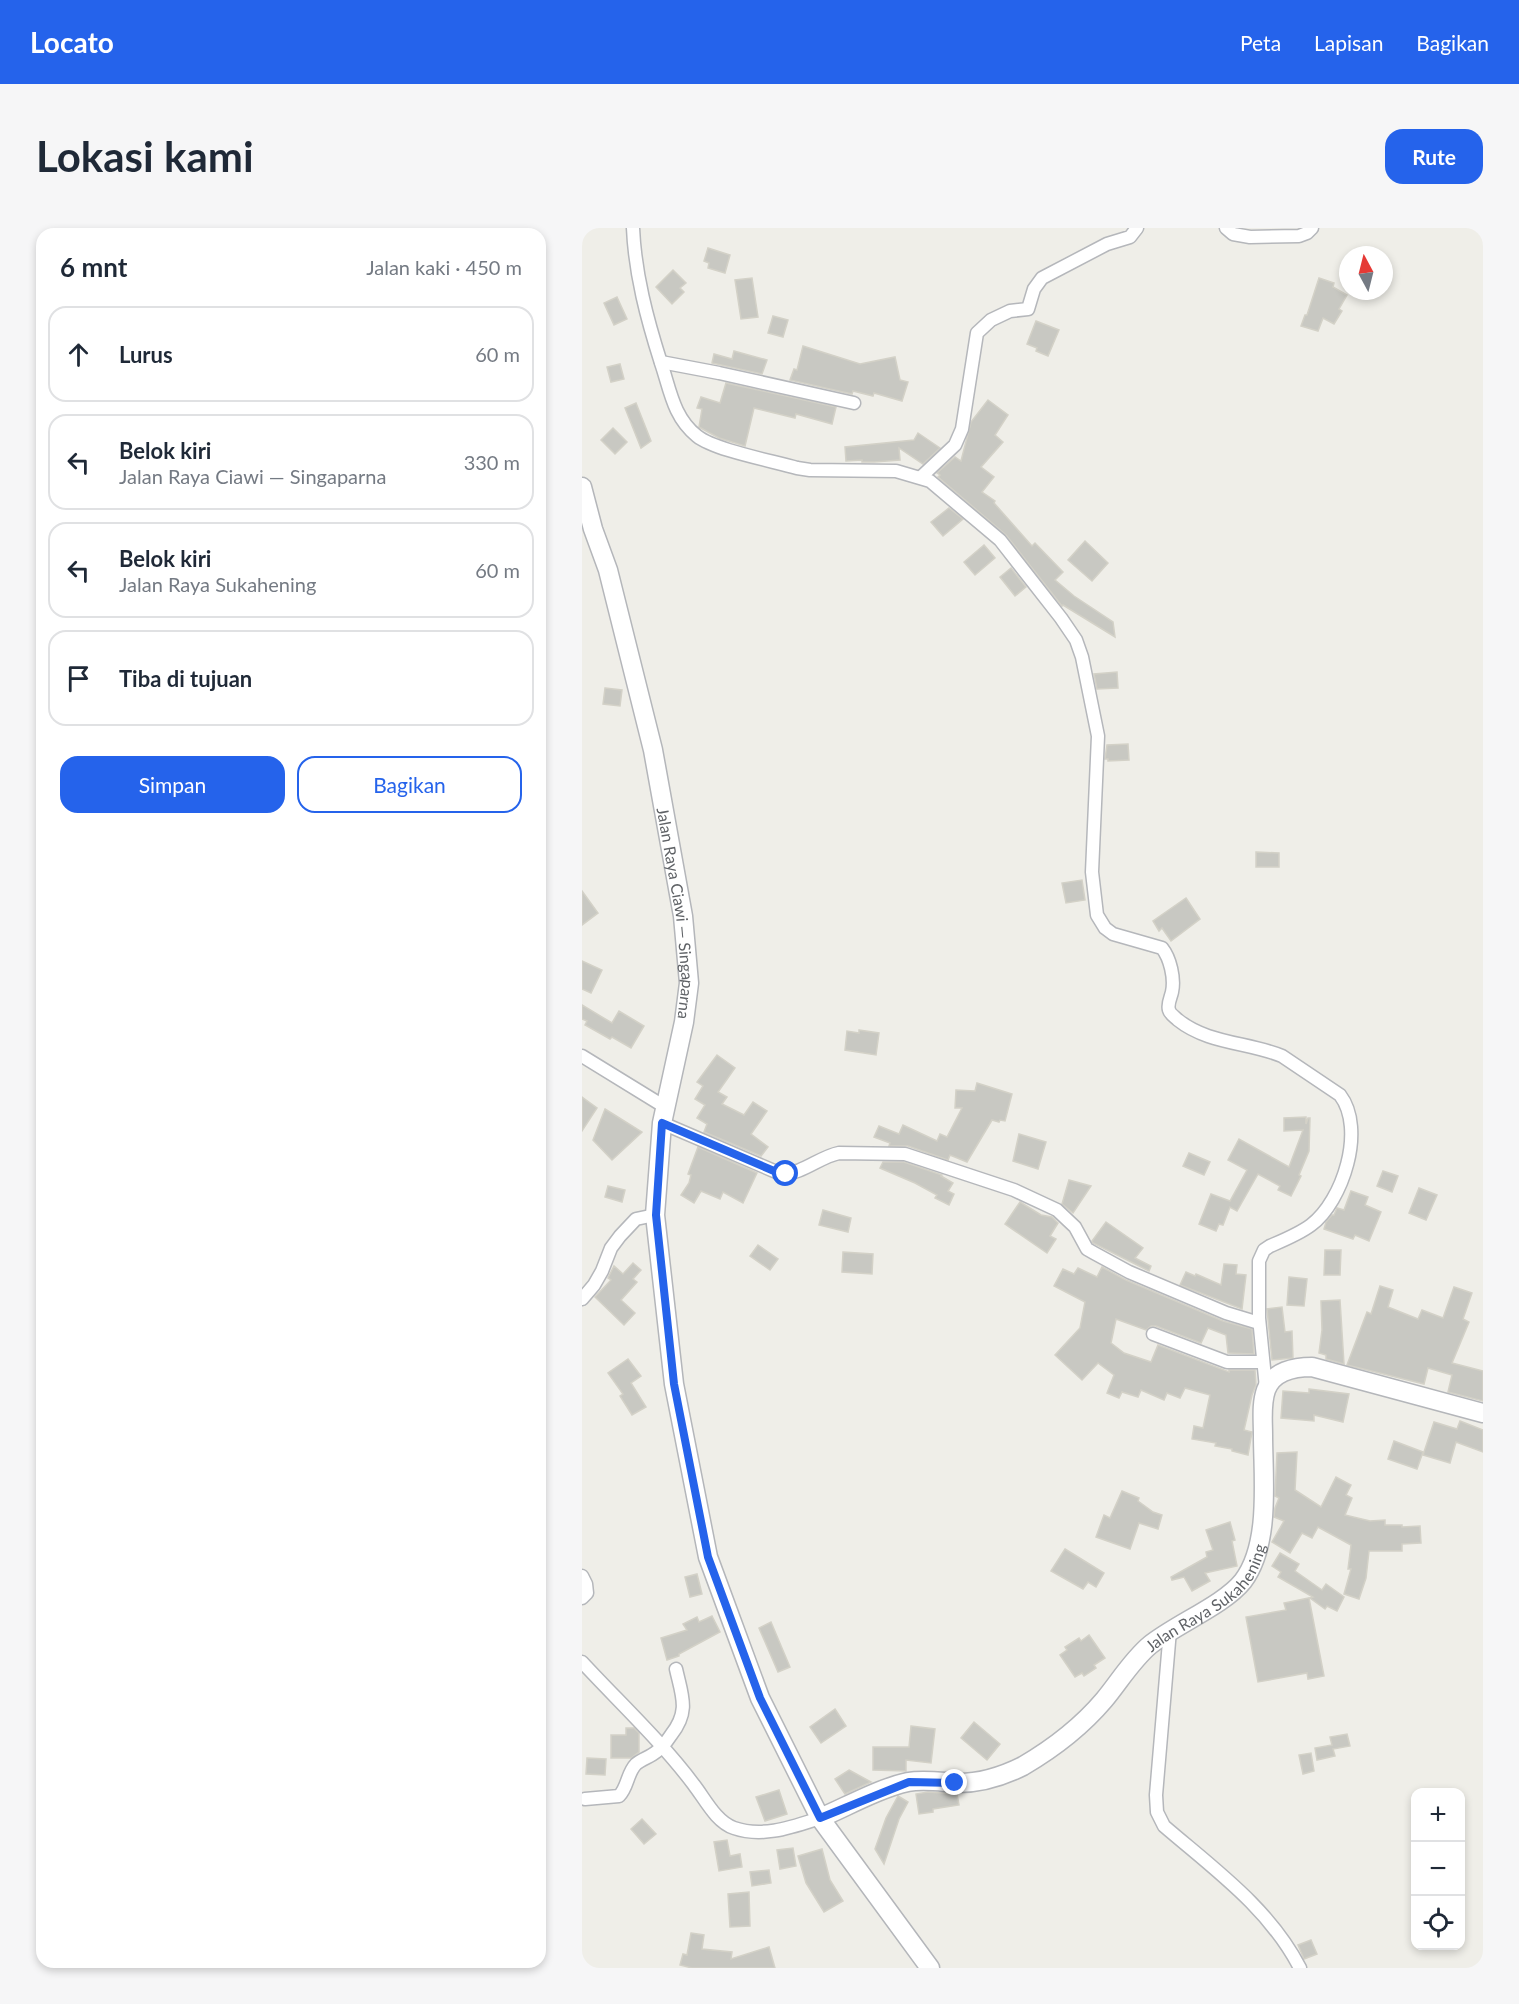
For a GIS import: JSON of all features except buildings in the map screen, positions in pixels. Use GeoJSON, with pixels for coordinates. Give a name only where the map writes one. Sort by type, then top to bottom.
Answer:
{"type":"FeatureCollection","features":[{"type":"Feature","properties":{"kind":"main road","name":"Jalan Raya Ciawi — Singaparna"},"geometry":{"type":"LineString","coordinates":[[582,487],[593,529],[608,570],[653,750],[683,916],[689,974],[684,1022],[663,1115],[656,1215],[674,1384],[708,1557],[760,1698],[820,1818],[930,1968]]}},
{"type":"Feature","properties":{"kind":"main road"},"geometry":{"type":"LineString","coordinates":[[1266,1388],[1284,1372],[1297,1367],[1312,1367],[1483,1413]]}},
{"type":"Feature","properties":{"kind":"main road","name":"Jalan Raya Sukahening"},"geometry":{"type":"LineString","coordinates":[[820,1818],[909,1782],[972,1782],[996,1777],[1021,1766],[1060,1740],[1089,1716],[1148,1646],[1231,1593],[1243,1581],[1252,1565],[1261,1536],[1263,1407],[1266,1388]]}},
{"type":"Feature","properties":{"kind":"street"},"geometry":{"type":"LineString","coordinates":[[633,228],[634,248],[648,326],[673,404],[686,426],[699,438],[714,445],[797,468],[886,470],[921,477],[940,487],[1000,540],[1065,623],[1076,640],[1082,657],[1098,736],[1092,872],[1095,905],[1101,922],[1113,934],[1162,948],[1167,955],[1173,987],[1168,1005],[1169,1010],[1184,1024],[1198,1033],[1282,1056],[1340,1095],[1345,1101],[1351,1120],[1351,1145],[1336,1192],[1318,1219],[1303,1230],[1270,1246],[1261,1255],[1259,1262],[1259,1323],[1266,1388]]}},
{"type":"Feature","properties":{"kind":"street"},"geometry":{"type":"LineString","coordinates":[[921,477],[955,445],[962,429],[977,333],[991,320],[1010,311],[1028,309],[1034,289],[1042,278],[1107,244],[1130,237],[1137,228]]}},
{"type":"Feature","properties":{"kind":"street"},"geometry":{"type":"LineString","coordinates":[[1226,228],[1233,234],[1250,237],[1299,236],[1312,228]]}},
{"type":"Feature","properties":{"kind":"street"},"geometry":{"type":"LineString","coordinates":[[661,362],[854,403]]}},
{"type":"Feature","properties":{"kind":"street"},"geometry":{"type":"LineString","coordinates":[[582,1056],[663,1115],[781,1174],[796,1172],[830,1155],[839,1153],[901,1154],[1014,1190],[1057,1210],[1075,1227],[1087,1249],[1094,1253],[1129,1272],[1226,1313],[1259,1323]]}},
{"type":"Feature","properties":{"kind":"street"},"geometry":{"type":"LineString","coordinates":[[582,1299],[594,1285],[611,1248],[620,1236],[636,1219],[656,1215]]}},
{"type":"Feature","properties":{"kind":"street"},"geometry":{"type":"LineString","coordinates":[[1153,1334],[1227,1362],[1263,1362]]}},
{"type":"Feature","properties":{"kind":"street"},"geometry":{"type":"LineString","coordinates":[[582,1576],[587,1593],[582,1598]]}},
{"type":"Feature","properties":{"kind":"street"},"geometry":{"type":"LineString","coordinates":[[1170,1630],[1156,1795],[1159,1818],[1164,1826],[1256,1906],[1282,1938],[1300,1968]]}},
{"type":"Feature","properties":{"kind":"street"},"geometry":{"type":"LineString","coordinates":[[582,1662],[662,1747],[718,1816],[731,1828],[760,1832],[787,1828],[820,1818]]}},
{"type":"Feature","properties":{"kind":"street"},"geometry":{"type":"LineString","coordinates":[[585,1799],[619,1797],[637,1763],[662,1747],[680,1723],[684,1714],[676,1669]]}},
{"type":"Feature","properties":{"kind":"route"},"geometry":{"type":"LineString","coordinates":[[786,1174],[781,1174],[662,1123],[656,1215],[674,1384],[708,1557],[760,1698],[820,1818],[909,1782],[955,1783]]}}]}
